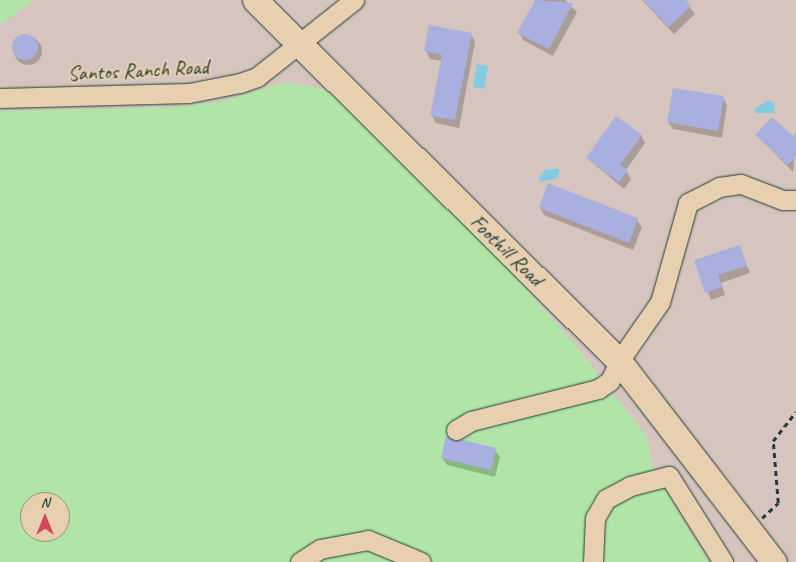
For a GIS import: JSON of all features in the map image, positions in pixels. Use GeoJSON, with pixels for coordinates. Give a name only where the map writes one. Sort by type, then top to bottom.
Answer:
{"type":"FeatureCollection","features":[{"type":"Feature","properties":{"kind":"main road","name":"Foothill Road"},"geometry":{"type":"LineString","coordinates":[[255,0],[294,43],[618,361],[688,446],[742,524],[774,562]]}},
{"type":"Feature","properties":{"kind":"main road","name":"Foothill Road"},"geometry":{"type":"LineString","coordinates":[[742,524],[762,562]]}},
{"type":"Feature","properties":{"kind":"street","name":"Santos Ranch Road"},"geometry":{"type":"LineString","coordinates":[[0,98],[214,89],[257,77],[294,43],[354,0]]}},
{"type":"Feature","properties":{"kind":"street"},"geometry":{"type":"LineString","coordinates":[[456,430],[471,421],[598,389],[610,381],[618,361],[660,302],[688,203],[719,187],[741,184],[783,200],[796,200]]}},
{"type":"Feature","properties":{"kind":"street"},"geometry":{"type":"LineString","coordinates":[[593,562],[595,518],[606,499],[630,486],[668,476],[688,446]]}},
{"type":"Feature","properties":{"kind":"street"},"geometry":{"type":"LineString","coordinates":[[668,476],[723,562]]}},
{"type":"Feature","properties":{"kind":"street"},"geometry":{"type":"LineString","coordinates":[[300,562],[320,549],[368,540],[421,562]]}},
{"type":"Feature","properties":{"kind":"path"},"geometry":{"type":"LineString","coordinates":[[742,524],[778,503],[773,441],[796,412]]}},
{"type":"Feature","properties":{"kind":"green space"},"geometry":{"type":"Polygon","coordinates":[[[0,0],[33,0],[0,25],[0,0]]]}},
{"type":"Feature","properties":{"kind":"green space"},"geometry":{"type":"Polygon","coordinates":[[[285,82],[324,89],[353,113],[456,210],[575,345],[647,437],[652,467],[708,562],[0,562],[0,111],[175,107],[219,102],[285,82]]]}},
{"type":"Feature","properties":{"kind":"water"},"geometry":{"type":"Polygon","coordinates":[[[477,64],[488,66],[484,89],[473,87],[477,64]]]}},
{"type":"Feature","properties":{"kind":"water"},"geometry":{"type":"Polygon","coordinates":[[[769,100],[774,103],[775,113],[756,113],[754,109],[769,100]]]}},
{"type":"Feature","properties":{"kind":"water"},"geometry":{"type":"Polygon","coordinates":[[[546,169],[559,169],[556,179],[541,182],[538,179],[546,169]]]}},
{"type":"Feature","properties":{"kind":"building"},"geometry":{"type":"Polygon","coordinates":[[[535,0],[573,3],[549,49],[517,33],[535,0]]]}},
{"type":"Feature","properties":{"kind":"building"},"geometry":{"type":"Polygon","coordinates":[[[643,0],[686,0],[691,6],[669,27],[643,0]]]}},
{"type":"Feature","properties":{"kind":"building"},"geometry":{"type":"Polygon","coordinates":[[[429,25],[472,33],[455,120],[430,116],[442,55],[424,51],[429,25]]]}},
{"type":"Feature","properties":{"kind":"building"},"geometry":{"type":"Polygon","coordinates":[[[25,34],[34,38],[38,47],[34,56],[25,60],[16,56],[12,47],[16,38],[25,34]]]}},
{"type":"Feature","properties":{"kind":"building"},"geometry":{"type":"Polygon","coordinates":[[[673,88],[724,96],[718,131],[667,122],[673,88]]]}},
{"type":"Feature","properties":{"kind":"building"},"geometry":{"type":"Polygon","coordinates":[[[616,116],[642,135],[620,165],[628,170],[619,182],[586,158],[616,116]]]}},
{"type":"Feature","properties":{"kind":"building"},"geometry":{"type":"Polygon","coordinates":[[[772,117],[793,136],[796,132],[796,156],[788,165],[755,135],[772,117]]]}},
{"type":"Feature","properties":{"kind":"building"},"geometry":{"type":"Polygon","coordinates":[[[548,183],[638,218],[629,243],[539,208],[548,183]]]}},
{"type":"Feature","properties":{"kind":"building"},"geometry":{"type":"Polygon","coordinates":[[[740,245],[747,266],[718,275],[722,287],[705,293],[694,260],[740,245]]]}},
{"type":"Feature","properties":{"kind":"building"},"geometry":{"type":"Polygon","coordinates":[[[446,436],[496,448],[491,470],[441,458],[446,436]]]}}]}
